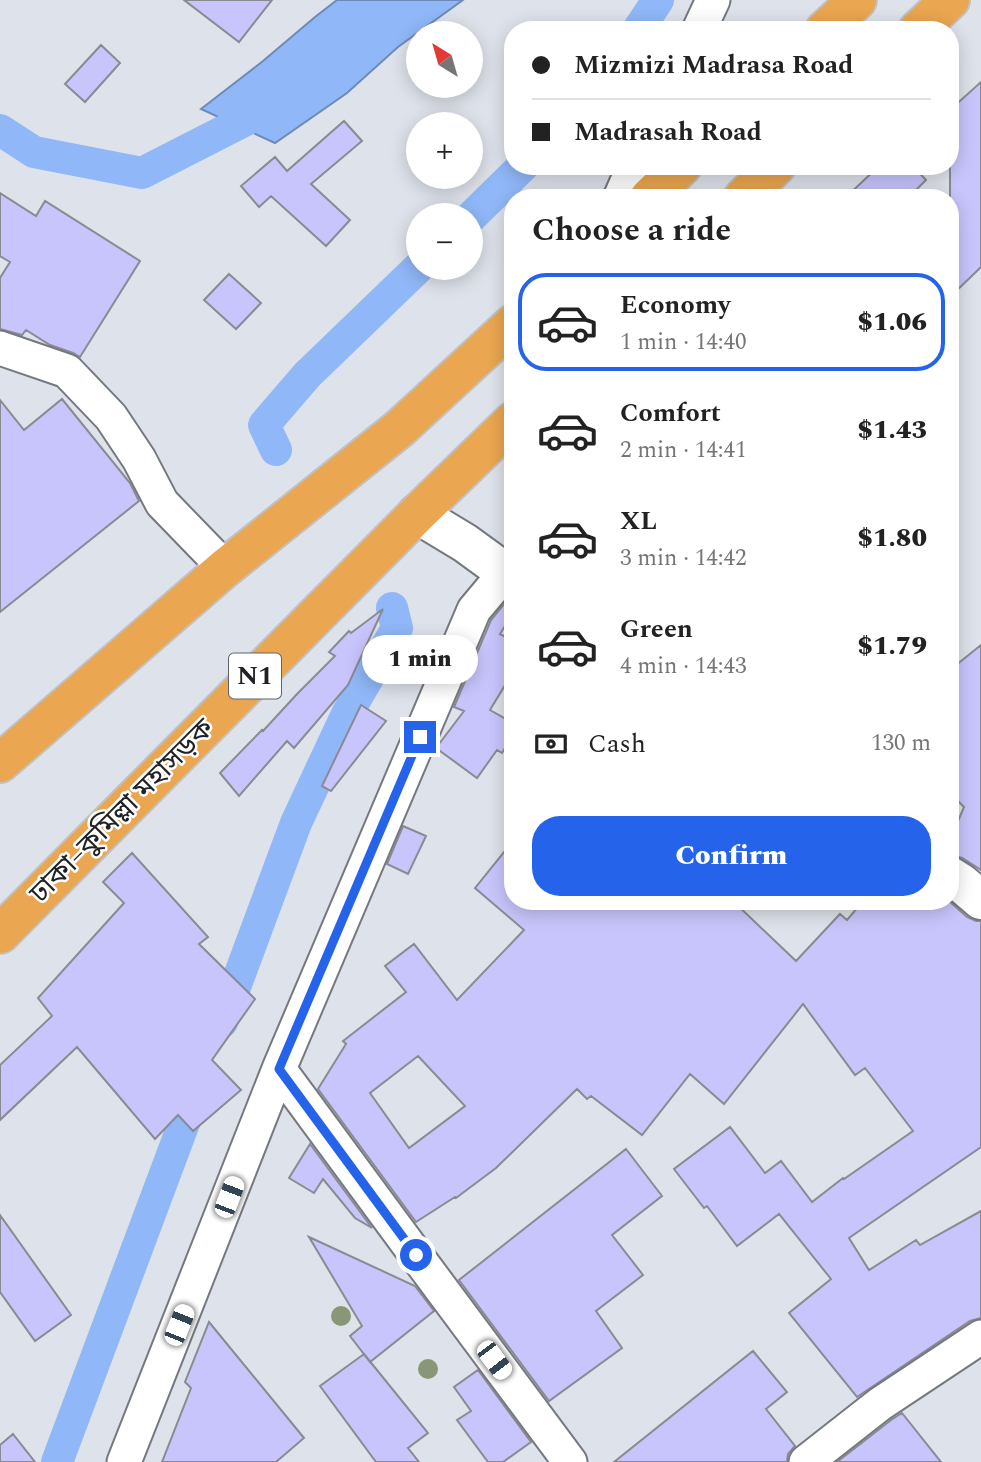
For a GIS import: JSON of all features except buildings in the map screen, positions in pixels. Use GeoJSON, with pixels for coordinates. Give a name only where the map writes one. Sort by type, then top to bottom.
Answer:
{"type":"FeatureCollection","features":[{"type":"Feature","properties":{"kind":"highway"},"geometry":{"type":"LineString","coordinates":[[834,21],[856,0]]}},
{"type":"Feature","properties":{"kind":"highway"},"geometry":{"type":"LineString","coordinates":[[928,21],[950,0]]}},
{"type":"Feature","properties":{"kind":"highway"},"geometry":{"type":"LineString","coordinates":[[658,189],[673,175]]}},
{"type":"Feature","properties":{"kind":"highway"},"geometry":{"type":"LineString","coordinates":[[752,189],[767,175]]}},
{"type":"Feature","properties":{"kind":"highway"},"geometry":{"type":"LineString","coordinates":[[0,763],[225,568],[399,429],[504,332]]}},
{"type":"Feature","properties":{"kind":"highway","name":"ঢাকা–কুমিল্লা মহাসড়ক"},"geometry":{"type":"LineString","coordinates":[[0,934],[504,430]]}},
{"type":"Feature","properties":{"kind":"street"},"geometry":{"type":"LineString","coordinates":[[703,21],[713,0]]}},
{"type":"Feature","properties":{"kind":"street"},"geometry":{"type":"LineString","coordinates":[[0,348],[67,371],[111,417],[139,458],[162,503],[225,568]]}},
{"type":"Feature","properties":{"kind":"street"},"geometry":{"type":"LineString","coordinates":[[417,514],[465,543],[504,572]]}},
{"type":"Feature","properties":{"kind":"street"},"geometry":{"type":"LineString","coordinates":[[124,1462],[279,1069],[474,610],[504,581]]}},
{"type":"Feature","properties":{"kind":"street"},"geometry":{"type":"LineString","coordinates":[[279,1069],[570,1462]]}},
{"type":"Feature","properties":{"kind":"street"},"geometry":{"type":"LineString","coordinates":[[806,1462],[880,1404],[981,1337]]}},
{"type":"Feature","properties":{"kind":"water"},"geometry":{"type":"Polygon","coordinates":[[[337,0],[463,0],[434,21],[406,21],[406,41],[347,93],[275,143],[201,109],[337,0]]]}},
{"type":"Feature","properties":{"kind":"waterway"},"geometry":{"type":"LineString","coordinates":[[644,21],[658,0]]}},
{"type":"Feature","properties":{"kind":"waterway"},"geometry":{"type":"LineString","coordinates":[[0,130],[34,152],[142,173],[275,105]]}},
{"type":"Feature","properties":{"kind":"waterway"},"geometry":{"type":"LineString","coordinates":[[483,205],[514,175]]}},
{"type":"Feature","properties":{"kind":"waterway"},"geometry":{"type":"LineString","coordinates":[[276,450],[264,425],[307,375],[406,280]]}},
{"type":"Feature","properties":{"kind":"waterway"},"geometry":{"type":"LineString","coordinates":[[222,1022],[296,823],[347,714],[397,628],[392,608]]}},
{"type":"Feature","properties":{"kind":"waterway"},"geometry":{"type":"LineString","coordinates":[[57,1462],[199,1083]]}},
{"type":"Feature","properties":{"kind":"route"},"geometry":{"type":"LineString","coordinates":[[416,1255],[279,1069],[420,737]]}}]}
